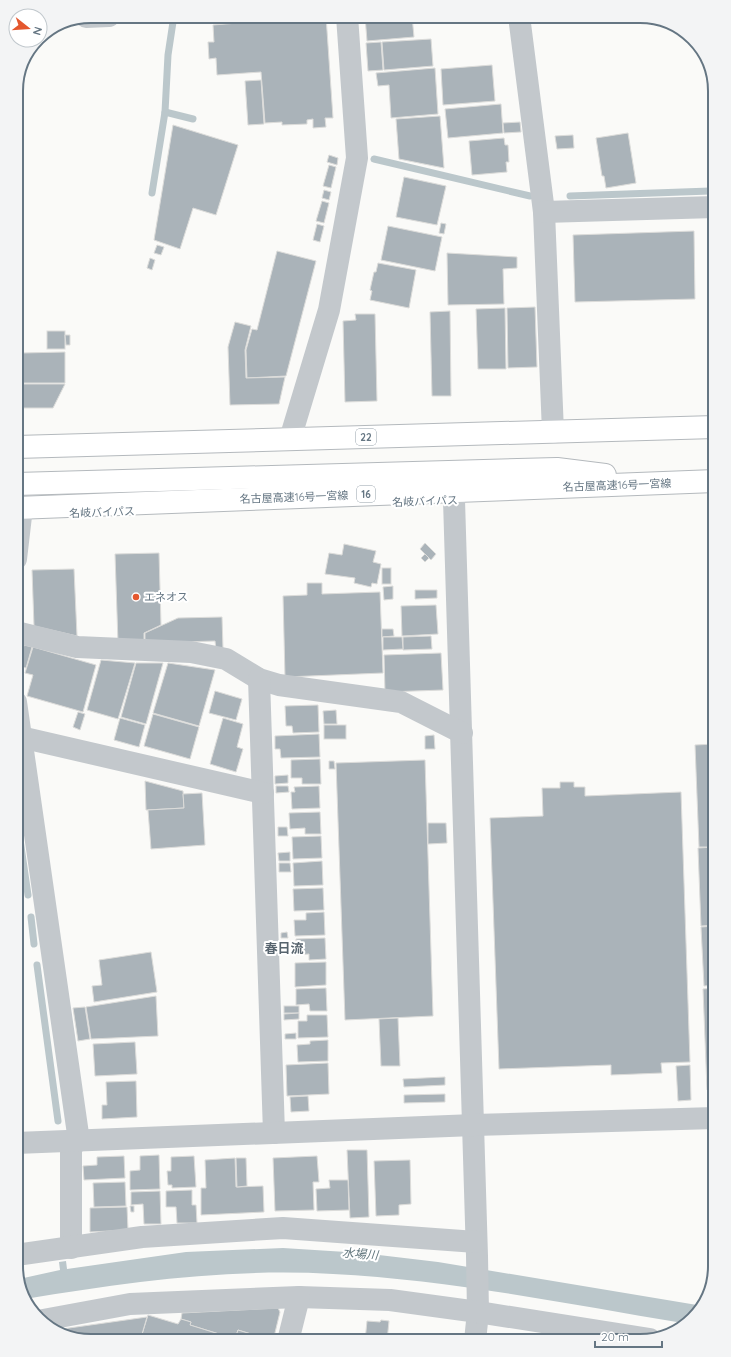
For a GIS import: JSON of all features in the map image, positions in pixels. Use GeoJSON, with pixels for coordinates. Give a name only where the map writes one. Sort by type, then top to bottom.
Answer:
{"type":"FeatureCollection","features":[{"type":"Feature","properties":{"kind":"highway","name":"22"},"geometry":{"type":"LineString","coordinates":[[23,447],[708,427]]}},
{"type":"Feature","properties":{"kind":"highway"},"geometry":{"type":"LineString","coordinates":[[23,461],[708,442]]}},
{"type":"Feature","properties":{"kind":"highway"},"geometry":{"type":"LineString","coordinates":[[23,484],[557,469],[667,483]]}},
{"type":"Feature","properties":{"kind":"highway","name":"名古屋高速16号一宮線"},"geometry":{"type":"LineString","coordinates":[[23,513],[708,481]]}},
{"type":"Feature","properties":{"kind":"highway","name":"名岐バイパス"},"geometry":{"type":"LineString","coordinates":[[23,513],[708,494]]}},
{"type":"Feature","properties":{"kind":"street"},"geometry":{"type":"LineString","coordinates":[[290,439],[329,310],[358,158],[348,23]]}},
{"type":"Feature","properties":{"kind":"street"},"geometry":{"type":"LineString","coordinates":[[520,23],[544,212],[553,432]]}},
{"type":"Feature","properties":{"kind":"street"},"geometry":{"type":"LineString","coordinates":[[544,212],[708,207]]}},
{"type":"Feature","properties":{"kind":"street"},"geometry":{"type":"LineString","coordinates":[[454,500],[474,1125],[478,1305],[476,1334]]}},
{"type":"Feature","properties":{"kind":"street"},"geometry":{"type":"LineString","coordinates":[[23,634],[76,647],[191,652],[226,659],[259,679],[279,685],[401,702],[462,733]]}},
{"type":"Feature","properties":{"kind":"street"},"geometry":{"type":"LineString","coordinates":[[259,679],[274,1133]]}},
{"type":"Feature","properties":{"kind":"street"},"geometry":{"type":"LineString","coordinates":[[23,737],[263,793]]}},
{"type":"Feature","properties":{"kind":"street"},"geometry":{"type":"LineString","coordinates":[[23,772],[75,1141],[72,1248]]}},
{"type":"Feature","properties":{"kind":"street"},"geometry":{"type":"LineString","coordinates":[[23,1143],[474,1125],[708,1118]]}},
{"type":"Feature","properties":{"kind":"street"},"geometry":{"type":"LineString","coordinates":[[23,1254],[142,1238],[284,1228],[477,1249]]}},
{"type":"Feature","properties":{"kind":"street"},"geometry":{"type":"LineString","coordinates":[[290,1334],[299,1297]]}},
{"type":"Feature","properties":{"kind":"street"},"geometry":{"type":"LineString","coordinates":[[49,1319],[130,1304],[299,1297],[478,1305],[625,1334]]}},
{"type":"Feature","properties":{"kind":"water","name":"水場川"},"geometry":{"type":"Polygon","coordinates":[[[283,1248],[362,1253],[438,1262],[695,1305],[691,1311],[678,1322],[465,1287],[377,1277],[294,1273],[256,1273],[179,1278],[102,1287],[31,1298],[24,1279],[60,1270],[59,1262],[66,1261],[67,1269],[186,1252],[283,1248]]]}},
{"type":"Feature","properties":{"kind":"building"},"geometry":{"type":"Polygon","coordinates":[[[238,23],[326,23],[333,118],[325,118],[326,127],[313,128],[313,119],[307,120],[307,124],[282,125],[282,122],[265,123],[261,72],[217,75],[216,58],[209,59],[208,42],[214,42],[213,25],[238,23]]]}},
{"type":"Feature","properties":{"kind":"building"},"geometry":{"type":"Polygon","coordinates":[[[366,23],[413,23],[414,37],[367,41],[366,23]]]}},
{"type":"Feature","properties":{"kind":"building"},"geometry":{"type":"Polygon","coordinates":[[[431,39],[433,66],[384,70],[382,42],[431,39]]]}},
{"type":"Feature","properties":{"kind":"building"},"geometry":{"type":"Polygon","coordinates":[[[381,42],[383,70],[368,71],[366,43],[381,42]]]}},
{"type":"Feature","properties":{"kind":"building"},"geometry":{"type":"Polygon","coordinates":[[[492,65],[495,101],[443,105],[441,69],[492,65]]]}},
{"type":"Feature","properties":{"kind":"building"},"geometry":{"type":"Polygon","coordinates":[[[435,68],[438,114],[391,118],[389,85],[378,86],[376,73],[435,68]]]}},
{"type":"Feature","properties":{"kind":"building"},"geometry":{"type":"Polygon","coordinates":[[[261,80],[264,124],[248,125],[245,81],[261,80]]]}},
{"type":"Feature","properties":{"kind":"building"},"geometry":{"type":"Polygon","coordinates":[[[501,104],[503,133],[448,138],[445,109],[501,104]]]}},
{"type":"Feature","properties":{"kind":"building"},"geometry":{"type":"Polygon","coordinates":[[[440,116],[444,168],[399,159],[396,119],[440,116]]]}},
{"type":"Feature","properties":{"kind":"building"},"geometry":{"type":"Polygon","coordinates":[[[520,122],[521,132],[504,133],[503,123],[520,122]]]}},
{"type":"Feature","properties":{"kind":"building"},"geometry":{"type":"Polygon","coordinates":[[[173,125],[238,145],[216,215],[193,208],[180,249],[154,240],[173,125]]]}},
{"type":"Feature","properties":{"kind":"building"},"geometry":{"type":"Polygon","coordinates":[[[628,133],[636,183],[606,188],[604,176],[602,176],[596,138],[628,133]]]}},
{"type":"Feature","properties":{"kind":"building"},"geometry":{"type":"Polygon","coordinates":[[[573,135],[574,148],[557,149],[555,136],[573,135]]]}},
{"type":"Feature","properties":{"kind":"building"},"geometry":{"type":"Polygon","coordinates":[[[504,138],[505,145],[508,145],[509,162],[506,162],[507,172],[472,175],[469,141],[504,138]]]}},
{"type":"Feature","properties":{"kind":"building"},"geometry":{"type":"Polygon","coordinates":[[[329,155],[338,158],[337,165],[327,162],[329,155]]]}},
{"type":"Feature","properties":{"kind":"building"},"geometry":{"type":"Polygon","coordinates":[[[329,165],[336,167],[331,188],[323,186],[329,165]]]}},
{"type":"Feature","properties":{"kind":"building"},"geometry":{"type":"Polygon","coordinates":[[[404,177],[446,186],[437,225],[396,217],[404,177]]]}},
{"type":"Feature","properties":{"kind":"building"},"geometry":{"type":"Polygon","coordinates":[[[324,190],[331,192],[329,200],[322,198],[324,190]]]}},
{"type":"Feature","properties":{"kind":"building"},"geometry":{"type":"Polygon","coordinates":[[[322,201],[329,203],[324,223],[316,221],[322,201]]]}},
{"type":"Feature","properties":{"kind":"building"},"geometry":{"type":"Polygon","coordinates":[[[441,223],[446,224],[444,234],[439,233],[441,223]]]}},
{"type":"Feature","properties":{"kind":"building"},"geometry":{"type":"Polygon","coordinates":[[[317,224],[324,226],[320,242],[313,240],[317,224]]]}},
{"type":"Feature","properties":{"kind":"building"},"geometry":{"type":"Polygon","coordinates":[[[388,226],[442,237],[435,271],[381,260],[388,226]]]}},
{"type":"Feature","properties":{"kind":"building"},"geometry":{"type":"Polygon","coordinates":[[[694,231],[695,299],[575,302],[573,235],[694,231]]]}},
{"type":"Feature","properties":{"kind":"building"},"geometry":{"type":"Polygon","coordinates":[[[157,245],[164,247],[161,255],[154,253],[157,245]]]}},
{"type":"Feature","properties":{"kind":"building"},"geometry":{"type":"Polygon","coordinates":[[[277,251],[316,261],[286,376],[247,378],[246,350],[252,329],[257,330],[277,251]]]}},
{"type":"Feature","properties":{"kind":"building"},"geometry":{"type":"Polygon","coordinates":[[[447,253],[517,257],[517,268],[503,269],[504,304],[448,305],[447,253]]]}},
{"type":"Feature","properties":{"kind":"building"},"geometry":{"type":"Polygon","coordinates":[[[150,258],[155,260],[152,270],[147,268],[150,258]]]}},
{"type":"Feature","properties":{"kind":"building"},"geometry":{"type":"Polygon","coordinates":[[[378,263],[416,270],[409,308],[370,300],[372,291],[370,290],[374,272],[376,272],[378,263]]]}},
{"type":"Feature","properties":{"kind":"building"},"geometry":{"type":"Polygon","coordinates":[[[535,307],[537,367],[508,368],[507,308],[535,307]]]}},
{"type":"Feature","properties":{"kind":"building"},"geometry":{"type":"Polygon","coordinates":[[[505,308],[506,369],[478,369],[476,309],[505,308]]]}},
{"type":"Feature","properties":{"kind":"building"},"geometry":{"type":"Polygon","coordinates":[[[450,311],[451,396],[432,396],[430,312],[450,311]]]}},
{"type":"Feature","properties":{"kind":"building"},"geometry":{"type":"Polygon","coordinates":[[[355,314],[375,314],[377,401],[345,402],[343,321],[356,320],[355,314]]]}},
{"type":"Feature","properties":{"kind":"building"},"geometry":{"type":"Polygon","coordinates":[[[235,322],[251,326],[245,350],[246,378],[285,377],[279,404],[230,405],[228,347],[235,322]]]}},
{"type":"Feature","properties":{"kind":"building"},"geometry":{"type":"Polygon","coordinates":[[[47,331],[65,331],[65,349],[47,349],[47,331]]]}},
{"type":"Feature","properties":{"kind":"building"},"geometry":{"type":"Polygon","coordinates":[[[65,335],[70,335],[70,345],[66,345],[65,335]]]}},
{"type":"Feature","properties":{"kind":"building"},"geometry":{"type":"Polygon","coordinates":[[[65,352],[65,383],[23,383],[23,353],[65,352]]]}},
{"type":"Feature","properties":{"kind":"building"},"geometry":{"type":"Polygon","coordinates":[[[23,384],[65,384],[53,408],[23,408],[23,384]]]}},
{"type":"Feature","properties":{"kind":"building"},"geometry":{"type":"Polygon","coordinates":[[[425,543],[436,554],[431,560],[420,549],[425,543]]]}},
{"type":"Feature","properties":{"kind":"building"},"geometry":{"type":"Polygon","coordinates":[[[344,544],[376,551],[373,562],[381,564],[377,584],[372,583],[371,587],[354,583],[355,578],[325,574],[329,553],[342,555],[344,544]]]}},
{"type":"Feature","properties":{"kind":"building"},"geometry":{"type":"Polygon","coordinates":[[[159,553],[161,625],[144,633],[144,642],[118,643],[115,554],[159,553]]]}},
{"type":"Feature","properties":{"kind":"building"},"geometry":{"type":"Polygon","coordinates":[[[425,554],[429,558],[425,562],[421,558],[425,554]]]}},
{"type":"Feature","properties":{"kind":"building"},"geometry":{"type":"Polygon","coordinates":[[[382,568],[391,568],[391,584],[382,584],[382,568]]]}},
{"type":"Feature","properties":{"kind":"building"},"geometry":{"type":"Polygon","coordinates":[[[74,569],[77,636],[34,626],[32,570],[74,569]]]}},
{"type":"Feature","properties":{"kind":"building"},"geometry":{"type":"Polygon","coordinates":[[[307,583],[322,583],[322,594],[380,592],[383,673],[285,677],[283,596],[307,595],[307,583]]]}},
{"type":"Feature","properties":{"kind":"building"},"geometry":{"type":"Polygon","coordinates":[[[393,586],[393,599],[384,600],[383,587],[393,586]]]}},
{"type":"Feature","properties":{"kind":"building"},"geometry":{"type":"Polygon","coordinates":[[[415,590],[437,590],[437,598],[415,599],[415,590]]]}},
{"type":"Feature","properties":{"kind":"building"},"geometry":{"type":"Polygon","coordinates":[[[436,605],[438,634],[402,636],[401,606],[436,605]]]}},
{"type":"Feature","properties":{"kind":"building"},"geometry":{"type":"Polygon","coordinates":[[[222,617],[223,649],[216,649],[215,641],[145,643],[145,633],[178,618],[222,617]]]}},
{"type":"Feature","properties":{"kind":"building"},"geometry":{"type":"Polygon","coordinates":[[[382,629],[393,629],[394,636],[382,637],[382,629]]]}},
{"type":"Feature","properties":{"kind":"building"},"geometry":{"type":"Polygon","coordinates":[[[431,636],[432,649],[403,650],[403,637],[431,636]]]}},
{"type":"Feature","properties":{"kind":"building"},"geometry":{"type":"Polygon","coordinates":[[[383,637],[402,637],[403,649],[383,650],[383,637]]]}},
{"type":"Feature","properties":{"kind":"building"},"geometry":{"type":"Polygon","coordinates":[[[24,645],[32,647],[26,668],[23,667],[24,645]]]}},
{"type":"Feature","properties":{"kind":"building"},"geometry":{"type":"Polygon","coordinates":[[[33,647],[96,665],[83,712],[27,696],[33,675],[25,673],[33,647]]]}},
{"type":"Feature","properties":{"kind":"building"},"geometry":{"type":"Polygon","coordinates":[[[441,653],[443,690],[385,692],[384,655],[441,653]]]}},
{"type":"Feature","properties":{"kind":"building"},"geometry":{"type":"Polygon","coordinates":[[[101,660],[135,663],[118,719],[87,710],[101,660]]]}},
{"type":"Feature","properties":{"kind":"building"},"geometry":{"type":"Polygon","coordinates":[[[136,663],[163,663],[146,724],[121,717],[136,663]]]}},
{"type":"Feature","properties":{"kind":"building"},"geometry":{"type":"Polygon","coordinates":[[[168,663],[215,670],[199,726],[153,713],[168,663]]]}},
{"type":"Feature","properties":{"kind":"building"},"geometry":{"type":"Polygon","coordinates":[[[215,691],[242,699],[236,720],[209,713],[215,691]]]}},
{"type":"Feature","properties":{"kind":"building"},"geometry":{"type":"Polygon","coordinates":[[[318,705],[319,732],[293,733],[292,726],[286,726],[285,706],[318,705]]]}},
{"type":"Feature","properties":{"kind":"building"},"geometry":{"type":"Polygon","coordinates":[[[336,710],[337,724],[324,724],[323,711],[336,710]]]}},
{"type":"Feature","properties":{"kind":"building"},"geometry":{"type":"Polygon","coordinates":[[[78,712],[85,714],[80,730],[73,727],[78,712]]]}},
{"type":"Feature","properties":{"kind":"building"},"geometry":{"type":"Polygon","coordinates":[[[153,714],[199,727],[190,759],[144,746],[153,714]]]}},
{"type":"Feature","properties":{"kind":"building"},"geometry":{"type":"Polygon","coordinates":[[[120,718],[145,725],[139,747],[114,740],[120,718]]]}},
{"type":"Feature","properties":{"kind":"building"},"geometry":{"type":"Polygon","coordinates":[[[223,718],[243,724],[237,747],[243,749],[236,772],[210,764],[223,718]]]}},
{"type":"Feature","properties":{"kind":"building"},"geometry":{"type":"Polygon","coordinates":[[[324,725],[346,725],[346,739],[324,739],[324,725]]]}},
{"type":"Feature","properties":{"kind":"building"},"geometry":{"type":"Polygon","coordinates":[[[319,734],[320,757],[281,758],[280,749],[275,749],[275,736],[319,734]]]}},
{"type":"Feature","properties":{"kind":"building"},"geometry":{"type":"Polygon","coordinates":[[[434,735],[435,749],[425,749],[425,736],[434,735]]]}},
{"type":"Feature","properties":{"kind":"building"},"geometry":{"type":"Polygon","coordinates":[[[708,744],[708,847],[699,847],[695,745],[708,744]]]}},
{"type":"Feature","properties":{"kind":"building"},"geometry":{"type":"Polygon","coordinates":[[[320,759],[321,784],[302,784],[302,778],[291,778],[291,760],[320,759]]]}},
{"type":"Feature","properties":{"kind":"building"},"geometry":{"type":"Polygon","coordinates":[[[425,760],[433,1016],[345,1020],[336,763],[425,760]]]}},
{"type":"Feature","properties":{"kind":"building"},"geometry":{"type":"Polygon","coordinates":[[[329,761],[334,761],[335,769],[329,769],[329,761]]]}},
{"type":"Feature","properties":{"kind":"building"},"geometry":{"type":"Polygon","coordinates":[[[288,775],[288,783],[275,784],[275,776],[288,775]]]}},
{"type":"Feature","properties":{"kind":"building"},"geometry":{"type":"Polygon","coordinates":[[[145,781],[183,791],[184,808],[146,810],[145,781]]]}},
{"type":"Feature","properties":{"kind":"building"},"geometry":{"type":"Polygon","coordinates":[[[560,782],[574,782],[574,787],[585,787],[585,796],[681,792],[690,1062],[661,1063],[662,1073],[611,1075],[611,1065],[499,1069],[490,818],[543,816],[542,788],[560,788],[560,782]]]}},
{"type":"Feature","properties":{"kind":"building"},"geometry":{"type":"Polygon","coordinates":[[[276,786],[288,786],[289,792],[276,793],[276,786]]]}},
{"type":"Feature","properties":{"kind":"building"},"geometry":{"type":"Polygon","coordinates":[[[319,786],[320,808],[292,809],[291,792],[295,792],[294,787],[319,786]]]}},
{"type":"Feature","properties":{"kind":"building"},"geometry":{"type":"Polygon","coordinates":[[[202,793],[205,845],[151,849],[148,810],[184,808],[183,794],[202,793]]]}},
{"type":"Feature","properties":{"kind":"building"},"geometry":{"type":"Polygon","coordinates":[[[320,812],[321,834],[305,834],[305,828],[290,829],[289,813],[320,812]]]}},
{"type":"Feature","properties":{"kind":"building"},"geometry":{"type":"Polygon","coordinates":[[[428,823],[446,823],[447,843],[428,844],[428,823]]]}},
{"type":"Feature","properties":{"kind":"building"},"geometry":{"type":"Polygon","coordinates":[[[278,827],[287,827],[288,836],[278,836],[278,827]]]}},
{"type":"Feature","properties":{"kind":"building"},"geometry":{"type":"Polygon","coordinates":[[[321,836],[322,858],[293,859],[292,837],[321,836]]]}},
{"type":"Feature","properties":{"kind":"building"},"geometry":{"type":"Polygon","coordinates":[[[708,847],[708,926],[701,926],[698,848],[708,847]]]}},
{"type":"Feature","properties":{"kind":"building"},"geometry":{"type":"Polygon","coordinates":[[[290,852],[290,861],[279,861],[278,853],[290,852]]]}},
{"type":"Feature","properties":{"kind":"building"},"geometry":{"type":"Polygon","coordinates":[[[322,861],[323,885],[294,886],[293,863],[322,861]]]}},
{"type":"Feature","properties":{"kind":"building"},"geometry":{"type":"Polygon","coordinates":[[[279,863],[290,863],[291,872],[279,872],[279,863]]]}},
{"type":"Feature","properties":{"kind":"building"},"geometry":{"type":"Polygon","coordinates":[[[323,888],[324,910],[294,911],[293,889],[323,888]]]}},
{"type":"Feature","properties":{"kind":"building"},"geometry":{"type":"Polygon","coordinates":[[[324,912],[325,935],[295,936],[294,920],[306,920],[306,913],[324,912]]]}},
{"type":"Feature","properties":{"kind":"building"},"geometry":{"type":"Polygon","coordinates":[[[708,926],[708,986],[704,986],[701,927],[708,926]]]}},
{"type":"Feature","properties":{"kind":"building"},"geometry":{"type":"Polygon","coordinates":[[[287,932],[288,938],[281,938],[281,933],[287,932]]]}},
{"type":"Feature","properties":{"kind":"building"},"geometry":{"type":"Polygon","coordinates":[[[325,938],[326,959],[309,960],[309,954],[296,955],[296,939],[325,938]]]}},
{"type":"Feature","properties":{"kind":"building"},"geometry":{"type":"Polygon","coordinates":[[[151,952],[157,992],[94,1002],[92,986],[102,985],[99,960],[151,952]]]}},
{"type":"Feature","properties":{"kind":"building"},"geometry":{"type":"Polygon","coordinates":[[[326,962],[326,985],[295,987],[295,963],[326,962]]]}},
{"type":"Feature","properties":{"kind":"building"},"geometry":{"type":"Polygon","coordinates":[[[326,988],[327,1011],[310,1011],[309,1004],[296,1005],[296,989],[326,988]]]}},
{"type":"Feature","properties":{"kind":"building"},"geometry":{"type":"Polygon","coordinates":[[[703,989],[708,989],[707,1090],[703,989]]]}},
{"type":"Feature","properties":{"kind":"building"},"geometry":{"type":"Polygon","coordinates":[[[156,996],[158,1036],[91,1039],[86,1007],[156,996]]]}},
{"type":"Feature","properties":{"kind":"building"},"geometry":{"type":"Polygon","coordinates":[[[284,1006],[299,1006],[299,1013],[284,1013],[284,1006]]]}},
{"type":"Feature","properties":{"kind":"building"},"geometry":{"type":"Polygon","coordinates":[[[85,1007],[90,1039],[78,1041],[73,1008],[85,1007]]]}},
{"type":"Feature","properties":{"kind":"building"},"geometry":{"type":"Polygon","coordinates":[[[299,1013],[299,1019],[284,1020],[284,1014],[299,1013]]]}},
{"type":"Feature","properties":{"kind":"building"},"geometry":{"type":"Polygon","coordinates":[[[307,1015],[327,1015],[328,1037],[298,1038],[298,1021],[307,1021],[307,1015]]]}},
{"type":"Feature","properties":{"kind":"building"},"geometry":{"type":"Polygon","coordinates":[[[398,1018],[400,1066],[381,1066],[379,1019],[398,1018]]]}},
{"type":"Feature","properties":{"kind":"building"},"geometry":{"type":"Polygon","coordinates":[[[296,1033],[296,1039],[285,1039],[285,1034],[296,1033]]]}},
{"type":"Feature","properties":{"kind":"building"},"geometry":{"type":"Polygon","coordinates":[[[328,1040],[328,1061],[298,1062],[297,1045],[310,1044],[310,1041],[328,1040]]]}},
{"type":"Feature","properties":{"kind":"building"},"geometry":{"type":"Polygon","coordinates":[[[135,1042],[137,1074],[95,1076],[93,1044],[135,1042]]]}},
{"type":"Feature","properties":{"kind":"building"},"geometry":{"type":"Polygon","coordinates":[[[328,1063],[329,1094],[287,1096],[286,1065],[328,1063]]]}},
{"type":"Feature","properties":{"kind":"building"},"geometry":{"type":"Polygon","coordinates":[[[690,1065],[691,1100],[678,1101],[676,1066],[690,1065]]]}},
{"type":"Feature","properties":{"kind":"building"},"geometry":{"type":"Polygon","coordinates":[[[445,1077],[445,1085],[404,1087],[403,1079],[445,1077]]]}},
{"type":"Feature","properties":{"kind":"building"},"geometry":{"type":"Polygon","coordinates":[[[136,1081],[137,1117],[102,1119],[102,1105],[107,1105],[106,1082],[136,1081]]]}},
{"type":"Feature","properties":{"kind":"building"},"geometry":{"type":"Polygon","coordinates":[[[445,1094],[445,1102],[404,1103],[404,1095],[445,1094]]]}},
{"type":"Feature","properties":{"kind":"building"},"geometry":{"type":"Polygon","coordinates":[[[308,1096],[309,1111],[291,1112],[290,1097],[308,1096]]]}},
{"type":"Feature","properties":{"kind":"building"},"geometry":{"type":"Polygon","coordinates":[[[347,1150],[367,1150],[369,1217],[350,1218],[347,1150]]]}},
{"type":"Feature","properties":{"kind":"building"},"geometry":{"type":"Polygon","coordinates":[[[159,1155],[160,1189],[130,1190],[130,1171],[140,1170],[140,1156],[159,1155]]]}},
{"type":"Feature","properties":{"kind":"building"},"geometry":{"type":"Polygon","coordinates":[[[124,1156],[125,1178],[84,1180],[83,1166],[97,1165],[97,1157],[124,1156]]]}},
{"type":"Feature","properties":{"kind":"building"},"geometry":{"type":"Polygon","coordinates":[[[194,1156],[196,1187],[172,1188],[172,1185],[168,1185],[167,1171],[171,1171],[171,1157],[194,1156]]]}},
{"type":"Feature","properties":{"kind":"building"},"geometry":{"type":"Polygon","coordinates":[[[317,1156],[319,1182],[313,1182],[314,1210],[275,1211],[273,1158],[317,1156]]]}},
{"type":"Feature","properties":{"kind":"building"},"geometry":{"type":"Polygon","coordinates":[[[235,1158],[236,1187],[263,1186],[264,1212],[201,1215],[201,1188],[206,1188],[205,1160],[235,1158]]]}},
{"type":"Feature","properties":{"kind":"building"},"geometry":{"type":"Polygon","coordinates":[[[236,1158],[246,1158],[247,1186],[237,1187],[236,1158]]]}},
{"type":"Feature","properties":{"kind":"building"},"geometry":{"type":"Polygon","coordinates":[[[410,1160],[411,1204],[399,1205],[399,1215],[376,1216],[374,1161],[410,1160]]]}},
{"type":"Feature","properties":{"kind":"building"},"geometry":{"type":"Polygon","coordinates":[[[329,1180],[348,1180],[349,1210],[317,1211],[316,1189],[330,1188],[329,1180]]]}},
{"type":"Feature","properties":{"kind":"building"},"geometry":{"type":"Polygon","coordinates":[[[125,1182],[126,1206],[94,1207],[93,1183],[125,1182]]]}},
{"type":"Feature","properties":{"kind":"building"},"geometry":{"type":"Polygon","coordinates":[[[192,1190],[192,1205],[196,1205],[197,1223],[177,1223],[176,1207],[166,1207],[166,1191],[192,1190]]]}},
{"type":"Feature","properties":{"kind":"building"},"geometry":{"type":"Polygon","coordinates":[[[160,1191],[161,1224],[144,1224],[143,1204],[131,1205],[131,1192],[160,1191]]]}},
{"type":"Feature","properties":{"kind":"building"},"geometry":{"type":"Polygon","coordinates":[[[130,1206],[134,1206],[134,1212],[131,1212],[130,1206]]]}},
{"type":"Feature","properties":{"kind":"building"},"geometry":{"type":"Polygon","coordinates":[[[127,1207],[128,1230],[90,1232],[90,1208],[127,1207]]]}},
{"type":"Feature","properties":{"kind":"building"},"geometry":{"type":"Polygon","coordinates":[[[278,1308],[280,1312],[275,1334],[251,1334],[238,1330],[237,1334],[219,1334],[190,1325],[191,1322],[181,1319],[182,1313],[278,1308]]]}},
{"type":"Feature","properties":{"kind":"building"},"geometry":{"type":"Polygon","coordinates":[[[148,1315],[178,1324],[181,1319],[191,1322],[190,1325],[219,1334],[142,1334],[148,1315]]]}},
{"type":"Feature","properties":{"kind":"building"},"geometry":{"type":"Polygon","coordinates":[[[147,1317],[142,1334],[87,1334],[78,1333],[65,1329],[147,1317]]]}},
{"type":"Feature","properties":{"kind":"building"},"geometry":{"type":"Polygon","coordinates":[[[381,1320],[389,1321],[388,1334],[366,1334],[367,1321],[380,1322],[381,1320]]]}},
{"type":"Feature","properties":{"kind":"building"},"geometry":{"type":"Polygon","coordinates":[[[238,1330],[251,1334],[237,1334],[238,1330]]]}},
{"type":"Feature","properties":{"kind":"waterway"},"geometry":{"type":"LineString","coordinates":[[152,193],[165,112],[168,55],[173,23]]}},
{"type":"Feature","properties":{"kind":"waterway"},"geometry":{"type":"LineString","coordinates":[[165,112],[193,119]]}},
{"type":"Feature","properties":{"kind":"waterway"},"geometry":{"type":"LineString","coordinates":[[374,159],[530,196]]}},
{"type":"Feature","properties":{"kind":"waterway"},"geometry":{"type":"LineString","coordinates":[[570,196],[708,191]]}},
{"type":"Feature","properties":{"kind":"waterway"},"geometry":{"type":"LineString","coordinates":[[23,860],[28,895]]}},
{"type":"Feature","properties":{"kind":"waterway"},"geometry":{"type":"LineString","coordinates":[[31,917],[34,944]]}},
{"type":"Feature","properties":{"kind":"waterway"},"geometry":{"type":"LineString","coordinates":[[37,965],[58,1121]]}},
{"type":"Feature","properties":{"kind":"place","name":"エネオス"},"geometry":{"type":"Point","coordinates":[136,597]}},
{"type":"Feature","properties":{"kind":"district","name":"春日流"},"geometry":{"type":"Point","coordinates":[284,948]}}]}
